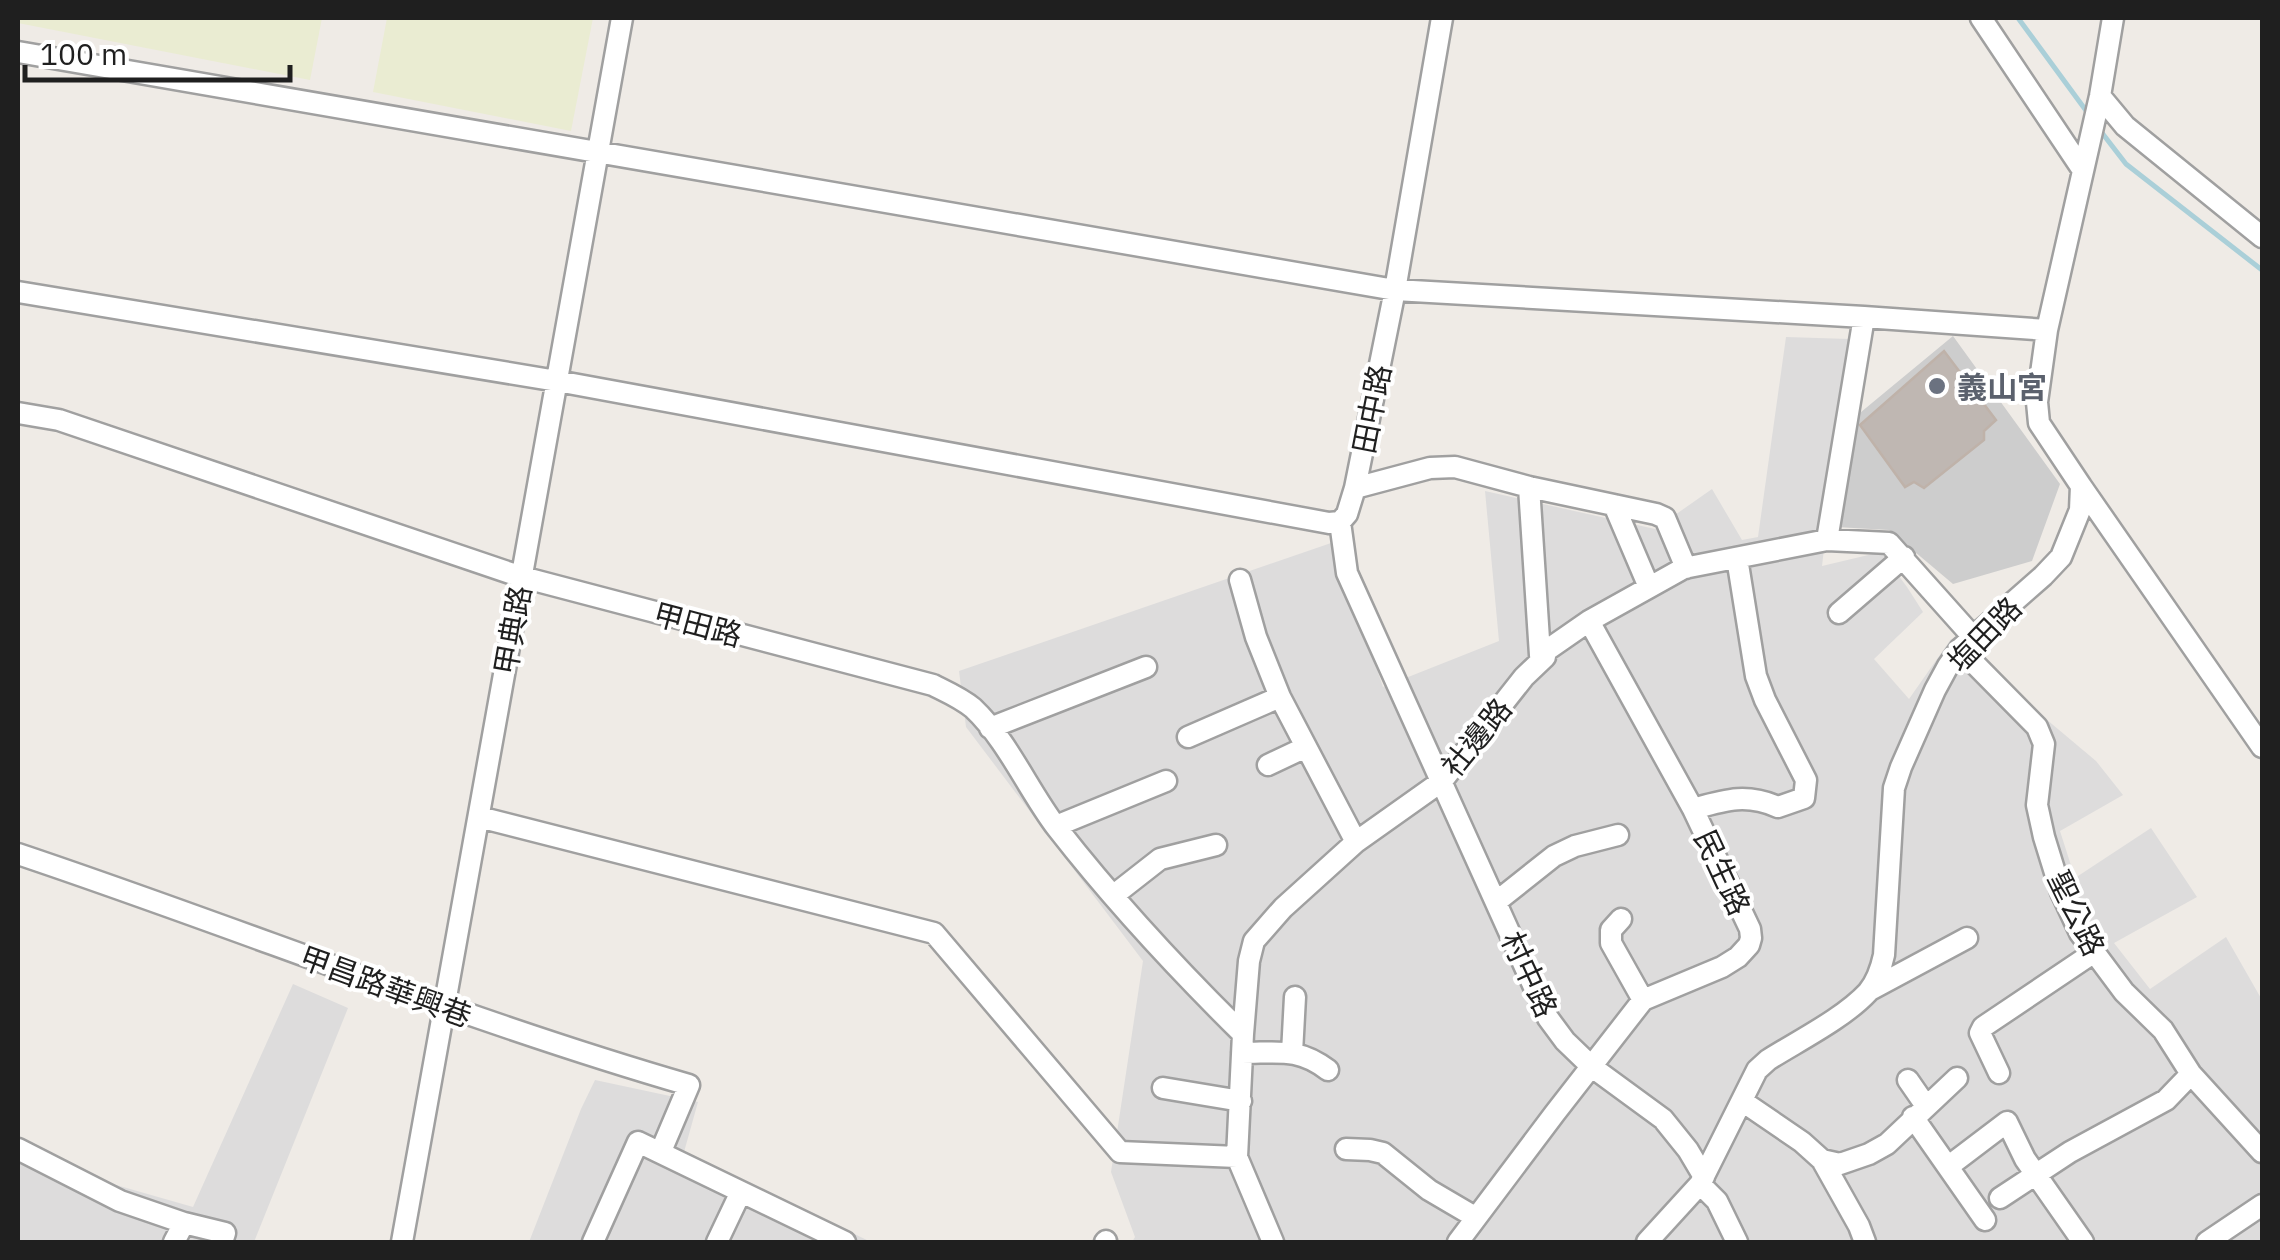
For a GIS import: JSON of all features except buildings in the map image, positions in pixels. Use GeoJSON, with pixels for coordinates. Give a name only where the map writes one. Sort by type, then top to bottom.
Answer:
{"type":"FeatureCollection","features":[{"type":"Feature","properties":{"kind":"street","name":"甲典路"},"geometry":{"type":"LineString","coordinates":[[402,1242],[622,18]]}},
{"type":"Feature","properties":{"kind":"street","name":"田中路"},"geometry":{"type":"LineString","coordinates":[[1340,522],[1355,488],[1395,290],[1442,18]]}},
{"type":"Feature","properties":{"kind":"street"},"geometry":{"type":"LineString","coordinates":[[1980,18],[2084,160]]}},
{"type":"Feature","properties":{"kind":"street"},"geometry":{"type":"LineString","coordinates":[[2113,18],[2047,330],[2037,402],[2038,423],[2262,747]]}},
{"type":"Feature","properties":{"kind":"street"},"geometry":{"type":"LineString","coordinates":[[18,52],[1395,290],[2047,330]]}},
{"type":"Feature","properties":{"kind":"street"},"geometry":{"type":"LineString","coordinates":[[2097,105],[2262,237]]}},
{"type":"Feature","properties":{"kind":"street"},"geometry":{"type":"LineString","coordinates":[[18,292],[557,381],[1340,522],[1347,573],[1442,782]]}},
{"type":"Feature","properties":{"kind":"street"},"geometry":{"type":"LineString","coordinates":[[1827,540],[1864,317]]}},
{"type":"Feature","properties":{"kind":"street","name":"甲田路"},"geometry":{"type":"LineString","coordinates":[[18,413],[59,420],[522,577],[954,694],[990,728],[1056,826],[1242,1043]]}},
{"type":"Feature","properties":{"kind":"street"},"geometry":{"type":"LineString","coordinates":[[1355,488],[1430,468],[1455,466],[1614,504],[1665,518],[1686,568]]}},
{"type":"Feature","properties":{"kind":"street"},"geometry":{"type":"LineString","coordinates":[[1529,486],[1540,655]]}},
{"type":"Feature","properties":{"kind":"street","name":"塩田路"},"geometry":{"type":"LineString","coordinates":[[1870,990],[1884,955],[1894,788],[1900,767],[1935,690],[1966,643],[2038,569],[2061,558],[2080,510],[2081,486]]}},
{"type":"Feature","properties":{"kind":"street"},"geometry":{"type":"LineString","coordinates":[[1614,504],[1650,587]]}},
{"type":"Feature","properties":{"kind":"street","name":"社邊路"},"geometry":{"type":"LineString","coordinates":[[1273,1242],[1237,1157],[1242,1043],[1254,941],[1283,908],[1356,842],[1442,782],[1524,677],[1545,657],[1540,655],[1589,621],[1686,568],[1827,540],[1884,541],[1894,546],[1966,643]]}},
{"type":"Feature","properties":{"kind":"street"},"geometry":{"type":"LineString","coordinates":[[1693,809],[1734,798],[1762,800],[1778,807],[1804,798],[1806,790],[1806,780],[1756,676],[1736,558]]}},
{"type":"Feature","properties":{"kind":"street"},"geometry":{"type":"LineString","coordinates":[[1838,613],[1904,558]]}},
{"type":"Feature","properties":{"kind":"street"},"geometry":{"type":"LineString","coordinates":[[1240,580],[1256,637],[1280,696],[1356,842]]}},
{"type":"Feature","properties":{"kind":"street","name":"民生路"},"geometry":{"type":"LineString","coordinates":[[1458,1242],[1643,1000],[1722,968],[1749,945],[1751,938],[1693,809],[1589,621]]}},
{"type":"Feature","properties":{"kind":"street","name":"聖公路"},"geometry":{"type":"LineString","coordinates":[[1966,643],[2042,736],[2038,805],[2044,838],[2061,892],[2080,932],[2124,992],[2164,1030],[2191,1074],[2262,1152]]}},
{"type":"Feature","properties":{"kind":"street"},"geometry":{"type":"LineString","coordinates":[[990,728],[1146,667]]}},
{"type":"Feature","properties":{"kind":"street"},"geometry":{"type":"LineString","coordinates":[[1188,737],[1280,696]]}},
{"type":"Feature","properties":{"kind":"street"},"geometry":{"type":"LineString","coordinates":[[1268,765],[1306,747]]}},
{"type":"Feature","properties":{"kind":"street"},"geometry":{"type":"LineString","coordinates":[[1056,826],[1166,781]]}},
{"type":"Feature","properties":{"kind":"street","name":"村中路"},"geometry":{"type":"LineString","coordinates":[[1442,782],[1548,1018],[1565,1042],[1592,1066],[1662,1119],[1688,1150],[1737,1242]]}},
{"type":"Feature","properties":{"kind":"street"},"geometry":{"type":"LineString","coordinates":[[479,817],[934,933],[1120,1152],[1237,1157]]}},
{"type":"Feature","properties":{"kind":"street"},"geometry":{"type":"LineString","coordinates":[[1496,902],[1554,856],[1575,846],[1618,836]]}},
{"type":"Feature","properties":{"kind":"street"},"geometry":{"type":"LineString","coordinates":[[1114,895],[1160,859],[1216,846]]}},
{"type":"Feature","properties":{"kind":"street","name":"甲昌路華興巷"},"geometry":{"type":"LineString","coordinates":[[18,854],[444,1007],[689,1085],[662,1151]]}},
{"type":"Feature","properties":{"kind":"street"},"geometry":{"type":"LineString","coordinates":[[1621,919],[1611,930],[1611,943],[1643,1000]]}},
{"type":"Feature","properties":{"kind":"street"},"geometry":{"type":"LineString","coordinates":[[1646,1242],[1702,1180],[1757,1070],[1870,990],[1967,938]]}},
{"type":"Feature","properties":{"kind":"street"},"geometry":{"type":"LineString","coordinates":[[1998,1073],[1980,1033],[1983,1027],[2093,953]]}},
{"type":"Feature","properties":{"kind":"street"},"geometry":{"type":"LineString","coordinates":[[1292,1054],[1295,997]]}},
{"type":"Feature","properties":{"kind":"street"},"geometry":{"type":"LineString","coordinates":[[1242,1043],[1311,1057],[1328,1070]]}},
{"type":"Feature","properties":{"kind":"street"},"geometry":{"type":"LineString","coordinates":[[2000,1198],[2034,1174],[2166,1100],[2191,1074]]}},
{"type":"Feature","properties":{"kind":"street"},"geometry":{"type":"LineString","coordinates":[[1822,1160],[1840,1164],[1886,1144],[1956,1078]]}},
{"type":"Feature","properties":{"kind":"street"},"geometry":{"type":"LineString","coordinates":[[1908,1080],[1949,1166],[1985,1220]]}},
{"type":"Feature","properties":{"kind":"street"},"geometry":{"type":"LineString","coordinates":[[1163,1088],[1241,1100]]}},
{"type":"Feature","properties":{"kind":"street"},"geometry":{"type":"LineString","coordinates":[[1742,1101],[1822,1160],[1865,1242]]}},
{"type":"Feature","properties":{"kind":"street"},"geometry":{"type":"LineString","coordinates":[[1949,1166],[2007,1122],[2024,1159],[2083,1242]]}},
{"type":"Feature","properties":{"kind":"street"},"geometry":{"type":"LineString","coordinates":[[593,1242],[638,1142],[846,1242]]}},
{"type":"Feature","properties":{"kind":"street"},"geometry":{"type":"LineString","coordinates":[[18,1149],[179,1233],[226,1234],[222,1242]]}},
{"type":"Feature","properties":{"kind":"street"},"geometry":{"type":"LineString","coordinates":[[1346,1149],[1383,1154],[1429,1190],[1475,1217]]}},
{"type":"Feature","properties":{"kind":"street"},"geometry":{"type":"LineString","coordinates":[[717,1242],[738,1200]]}},
{"type":"Feature","properties":{"kind":"street"},"geometry":{"type":"LineString","coordinates":[[2206,1242],[2262,1204]]}},
{"type":"Feature","properties":{"kind":"shaded area","name":"義山宮"},"geometry":{"type":"Polygon","coordinates":[[[1953,336],[2060,484],[2032,561],[1953,584],[1889,530],[1836,527],[1855,417],[1953,336]]]}},
{"type":"Feature","properties":{"kind":"shaded area"},"geometry":{"type":"Polygon","coordinates":[[[1786,337],[1849,339],[1822,566],[1881,552],[1923,612],[1874,659],[1909,699],[1951,639],[2096,761],[2123,795],[2060,831],[2075,878],[2151,828],[2197,897],[2114,943],[2150,989],[2226,937],[2262,1000],[2262,1242],[1132,1242],[1135,1237],[1111,1172],[1143,961],[966,727],[959,671],[1334,542],[1383,687],[1499,641],[1485,491],[1655,529],[1712,489],[1742,540],[1758,537],[1786,337]]]}},
{"type":"Feature","properties":{"kind":"shaded area"},"geometry":{"type":"Polygon","coordinates":[[[293,984],[348,1008],[254,1242],[18,1242],[18,1157],[193,1207],[293,984]]]}},
{"type":"Feature","properties":{"kind":"shaded area"},"geometry":{"type":"Polygon","coordinates":[[[595,1080],[698,1102],[684,1152],[871,1242],[529,1242],[595,1080]]]}},
{"type":"Feature","properties":{"kind":"green space"},"geometry":{"type":"Polygon","coordinates":[[[18,18],[322,18],[310,80],[18,23],[18,18]]]}},
{"type":"Feature","properties":{"kind":"green space"},"geometry":{"type":"Polygon","coordinates":[[[387,18],[593,18],[571,131],[373,92],[387,18]]]}},
{"type":"Feature","properties":{"kind":"waterway"},"geometry":{"type":"LineString","coordinates":[[2018,18],[2090,116]]}},
{"type":"Feature","properties":{"kind":"waterway"},"geometry":{"type":"LineString","coordinates":[[2099,129],[2126,164],[2262,270]]}},
{"type":"Feature","properties":{"kind":"place","name":"義山宮"},"geometry":{"type":"Point","coordinates":[1937,386]}}]}
